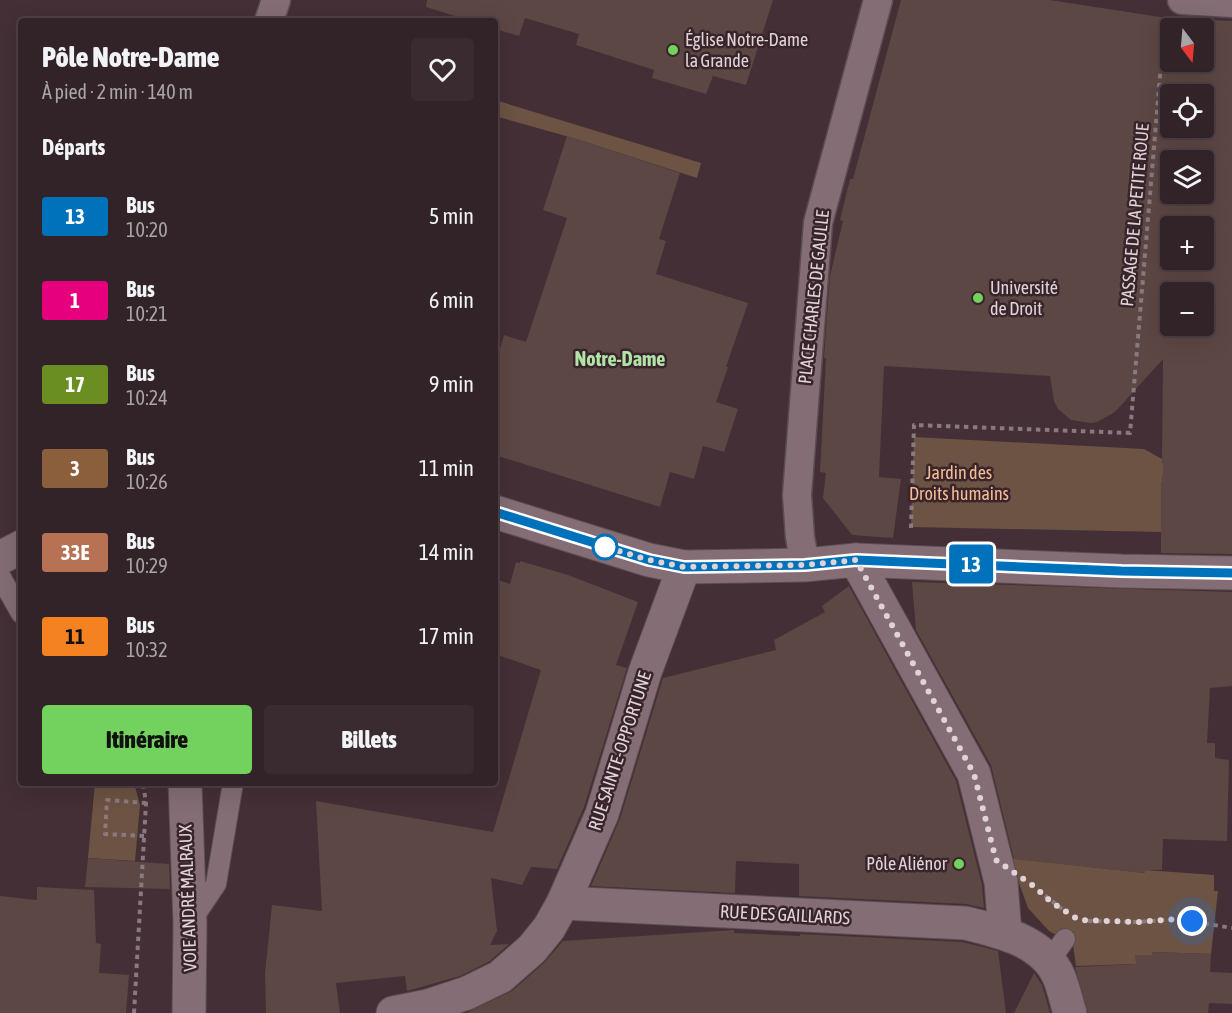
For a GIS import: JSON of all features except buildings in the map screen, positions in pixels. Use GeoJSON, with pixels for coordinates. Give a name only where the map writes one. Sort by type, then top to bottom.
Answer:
{"type":"FeatureCollection","features":[{"type":"Feature","properties":{"kind":"street"},"geometry":{"type":"LineString","coordinates":[[270,18],[276,0]]}},
{"type":"Feature","properties":{"kind":"street","name":"PLACE CHARLES DE GAULLE"},"geometry":{"type":"LineString","coordinates":[[805,565],[797,495],[818,223],[878,0]]}},
{"type":"Feature","properties":{"kind":"street"},"geometry":{"type":"LineString","coordinates":[[1173,9],[1232,3]]}},
{"type":"Feature","properties":{"kind":"street"},"geometry":{"type":"LineString","coordinates":[[498,513],[649,560],[684,567],[805,565],[856,560],[1121,571],[1232,573]]}},
{"type":"Feature","properties":{"kind":"street"},"geometry":{"type":"LineString","coordinates":[[0,558],[18,549]]}},
{"type":"Feature","properties":{"kind":"street"},"geometry":{"type":"LineString","coordinates":[[856,560],[974,774],[1001,882],[1005,933]]}},
{"type":"Feature","properties":{"kind":"street","name":"RUE SAINTE-OPPORTUNE"},"geometry":{"type":"LineString","coordinates":[[393,1013],[428,1006],[467,993],[500,977],[532,949],[549,928],[563,903],[602,814],[645,672],[684,567]]}},
{"type":"Feature","properties":{"kind":"street","name":"VOIE ANDRÉ MALRAUX"},"geometry":{"type":"LineString","coordinates":[[189,1013],[190,787]]}},
{"type":"Feature","properties":{"kind":"street","name":"RUE DES GAILLARDS"},"geometry":{"type":"LineString","coordinates":[[563,903],[965,923],[1005,933],[1036,950],[1057,950],[1058,976],[1070,1013]]}},
{"type":"Feature","properties":{"kind":"lane"},"geometry":{"type":"LineString","coordinates":[[0,576],[18,608]]}},
{"type":"Feature","properties":{"kind":"lane"},"geometry":{"type":"LineString","coordinates":[[190,924],[216,884],[232,786]]}},
{"type":"Feature","properties":{"kind":"path","name":"PASSAGE DE LA PETITE ROUE"},"geometry":{"type":"LineString","coordinates":[[910,561],[914,425],[1130,433],[1173,9]]}},
{"type":"Feature","properties":{"kind":"path"},"geometry":{"type":"LineString","coordinates":[[134,1013],[146,803],[143,786]]}},
{"type":"Feature","properties":{"kind":"path"},"geometry":{"type":"LineString","coordinates":[[144,836],[105,834],[107,800],[146,803]]}},
{"type":"Feature","properties":{"kind":"path"},"geometry":{"type":"LineString","coordinates":[[996,860],[1070,914]]}},
{"type":"Feature","properties":{"kind":"path"},"geometry":{"type":"LineString","coordinates":[[1079,920],[1138,922],[1178,919],[1232,928]]}},
{"type":"Feature","properties":{"kind":"green space"},"geometry":{"type":"Polygon","coordinates":[[[498,101],[701,163],[697,178],[573,138],[498,117],[498,101]]]}},
{"type":"Feature","properties":{"kind":"green space","name":"Jardin des Droits humains"},"geometry":{"type":"Polygon","coordinates":[[[914,437],[1144,449],[1162,459],[1164,469],[1161,487],[1161,532],[911,527],[914,437]]]}},
{"type":"Feature","properties":{"kind":"green space"},"geometry":{"type":"Polygon","coordinates":[[[95,786],[135,786],[140,805],[135,861],[88,858],[95,786]]]}},
{"type":"Feature","properties":{"kind":"green space"},"geometry":{"type":"Polygon","coordinates":[[[1010,858],[1145,873],[1145,870],[1214,875],[1214,891],[1218,891],[1211,954],[1153,952],[1152,955],[1136,955],[1136,964],[1076,966],[1073,945],[1049,931],[1028,908],[1010,858]]]}},
{"type":"Feature","properties":{"kind":"bus line","name":"13"},"geometry":{"type":"LineString","coordinates":[[498,513],[649,560],[684,567],[805,565],[856,560],[888,560],[1121,571],[1232,573]]}},
{"type":"Feature","properties":{"kind":"place","name":"Église Notre-Dame la Grande"},"geometry":{"type":"Point","coordinates":[673,50]}},
{"type":"Feature","properties":{"kind":"place","name":"Université de Droit"},"geometry":{"type":"Point","coordinates":[978,298]}},
{"type":"Feature","properties":{"kind":"place","name":"Pôle Aliénor"},"geometry":{"type":"Point","coordinates":[959,864]}},
{"type":"Feature","properties":{"kind":"district","name":"Notre-Dame"},"geometry":{"type":"Point","coordinates":[620,359]}},
{"type":"Feature","properties":{"kind":"route"},"geometry":{"type":"LineString","coordinates":[[605,547],[602,546],[649,560],[684,567],[805,565],[856,560],[974,774],[996,860],[1035,887],[1051,902],[1079,920],[1138,922],[1178,919],[1192,921]]}}]}
